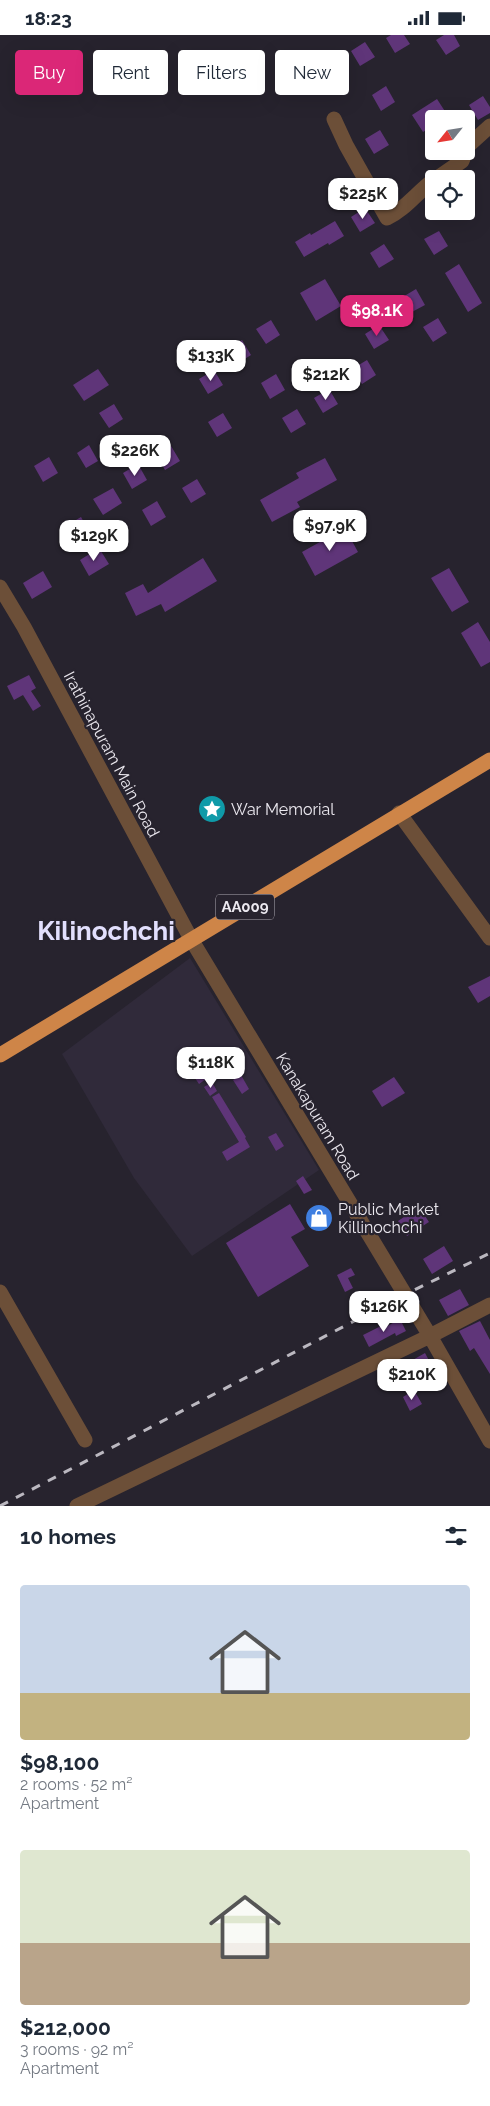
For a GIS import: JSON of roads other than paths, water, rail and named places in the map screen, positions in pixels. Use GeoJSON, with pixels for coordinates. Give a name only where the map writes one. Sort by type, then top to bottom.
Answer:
{"type":"FeatureCollection","features":[{"type":"Feature","properties":{"kind":"highway","name":"AA009"},"geometry":{"type":"LineString","coordinates":[[0,1055],[399,813],[490,760]]}},
{"type":"Feature","properties":{"kind":"street"},"geometry":{"type":"LineString","coordinates":[[334,119],[346,145],[387,219],[397,214],[425,186]]}},
{"type":"Feature","properties":{"kind":"street"},"geometry":{"type":"LineString","coordinates":[[475,140],[490,127]]}},
{"type":"Feature","properties":{"kind":"street"},"geometry":{"type":"LineString","coordinates":[[448,170],[462,160]]}},
{"type":"Feature","properties":{"kind":"street","name":"Irathinapuram Main Road"},"geometry":{"type":"LineString","coordinates":[[0,587],[24,627],[191,939]]}},
{"type":"Feature","properties":{"kind":"street"},"geometry":{"type":"LineString","coordinates":[[399,813],[490,938]]}},
{"type":"Feature","properties":{"kind":"street","name":"Kanakapuram Road"},"geometry":{"type":"LineString","coordinates":[[191,939],[430,1336],[490,1441]]}},
{"type":"Feature","properties":{"kind":"street"},"geometry":{"type":"LineString","coordinates":[[0,1292],[85,1440]]}},
{"type":"Feature","properties":{"kind":"street"},"geometry":{"type":"LineString","coordinates":[[77,1506],[430,1336],[490,1305]]}},
{"type":"Feature","properties":{"kind":"railway"},"geometry":{"type":"LineString","coordinates":[[0,1506],[404,1295],[490,1253]]}},
{"type":"Feature","properties":{"kind":"place","name":"War Memorial"},"geometry":{"type":"Point","coordinates":[212,809]}},
{"type":"Feature","properties":{"kind":"place","name":"Public Market Killinochchi"},"geometry":{"type":"Point","coordinates":[319,1218]}},
{"type":"Feature","properties":{"kind":"district","name":"Kilinochchi"},"geometry":{"type":"Point","coordinates":[106,931]}}]}
